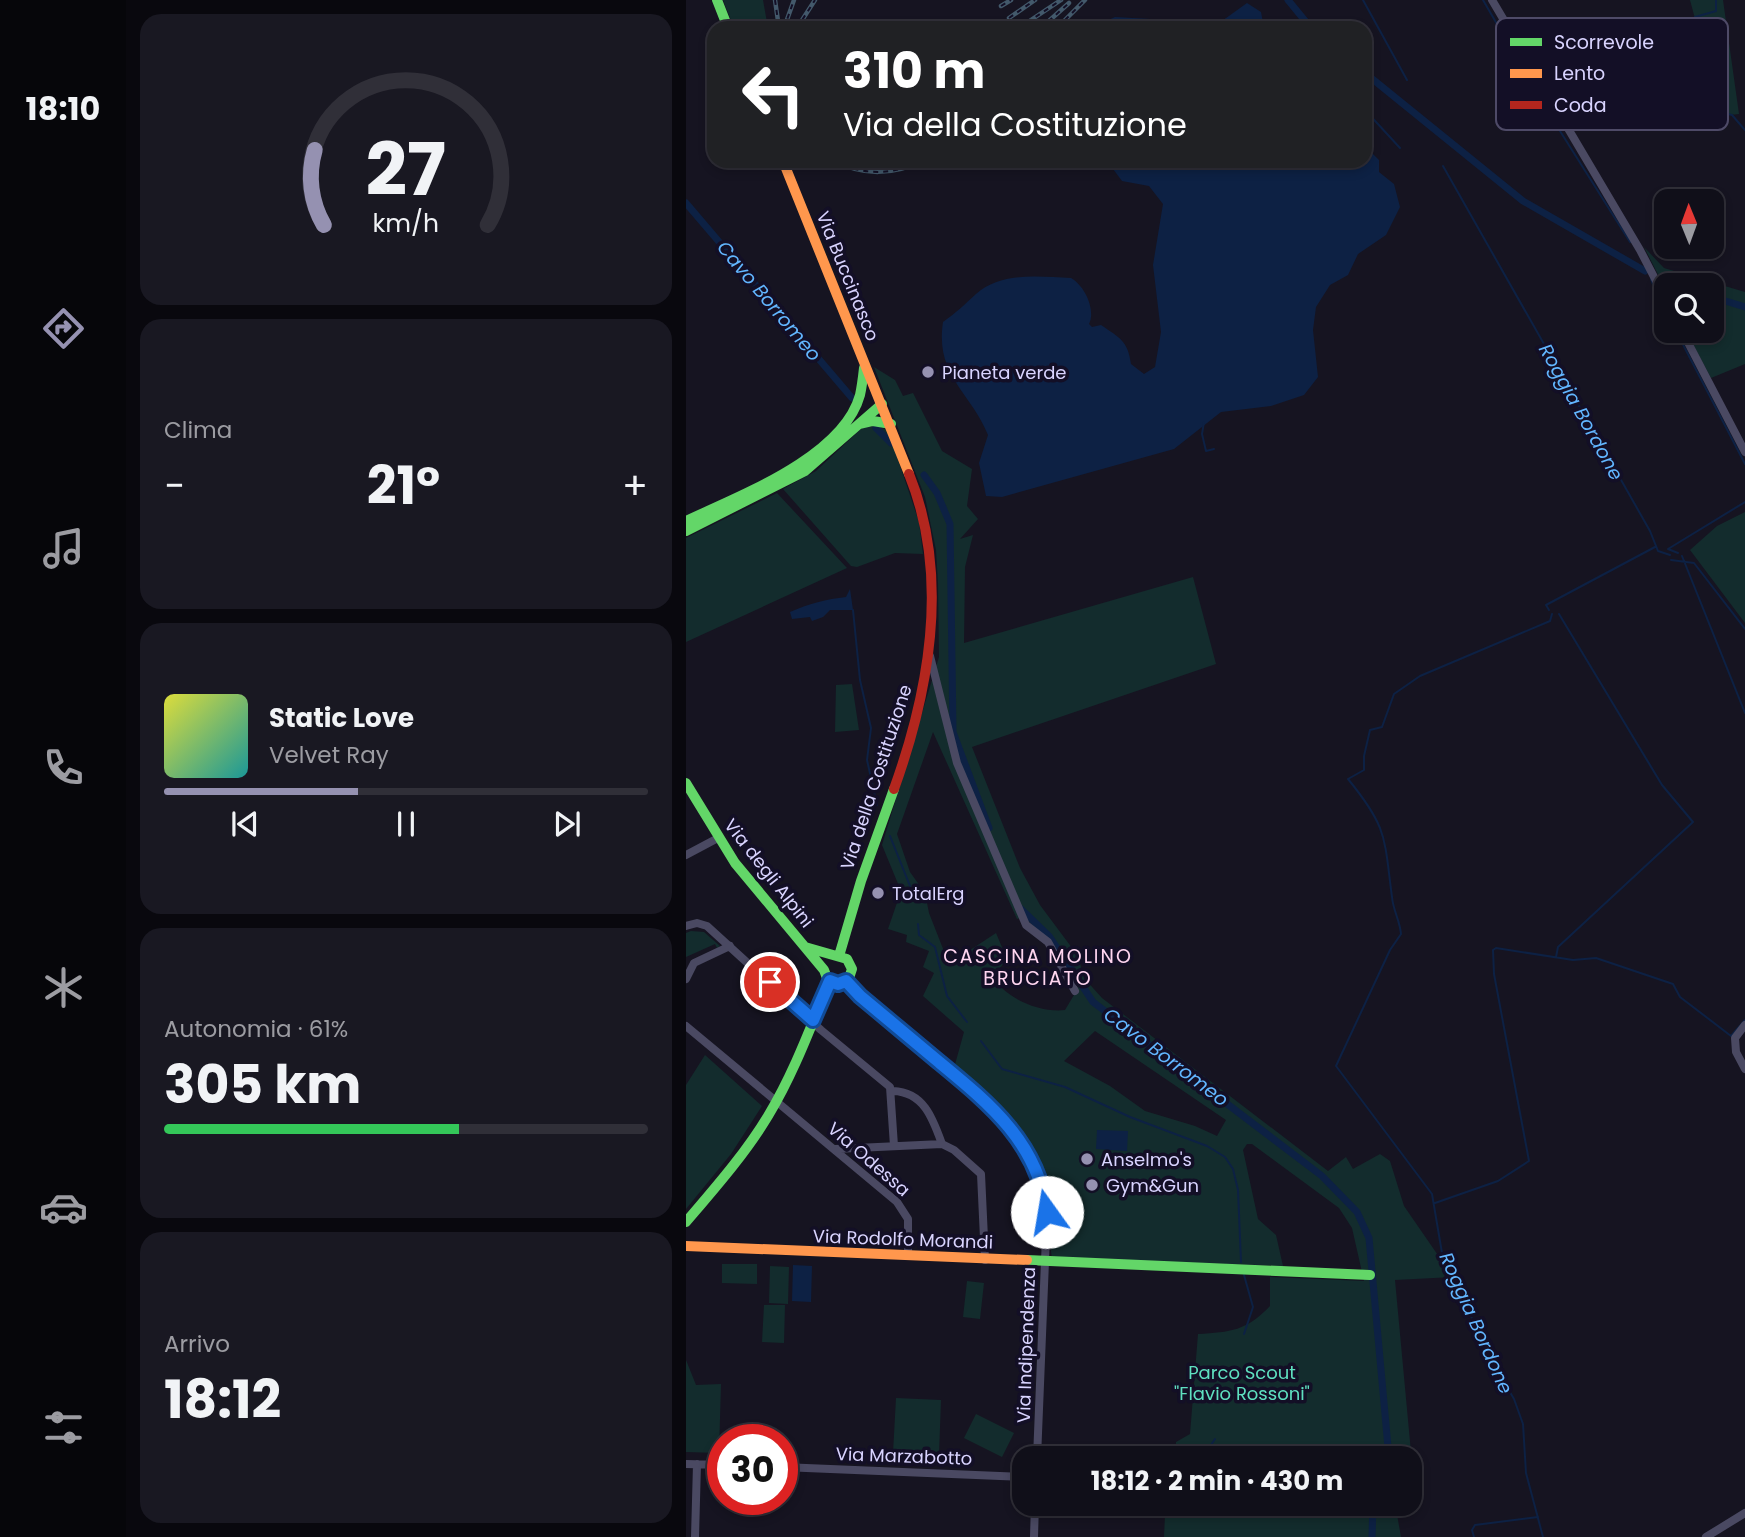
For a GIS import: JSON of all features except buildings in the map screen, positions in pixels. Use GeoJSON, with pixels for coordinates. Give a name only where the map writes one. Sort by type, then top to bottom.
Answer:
{"type":"FeatureCollection","features":[{"type":"Feature","properties":{"kind":"street"},"geometry":{"type":"LineString","coordinates":[[717,0],[726,21]]}},
{"type":"Feature","properties":{"kind":"street"},"geometry":{"type":"LineString","coordinates":[[1492,0],[1503,18]]}},
{"type":"Feature","properties":{"kind":"street"},"geometry":{"type":"LineString","coordinates":[[1569,130],[1654,276]]}},
{"type":"Feature","properties":{"kind":"street","name":"Via Buccinasco"},"geometry":{"type":"LineString","coordinates":[[786,168],[880,400]]}},
{"type":"Feature","properties":{"kind":"street"},"geometry":{"type":"LineString","coordinates":[[1688,343],[1745,452]]}},
{"type":"Feature","properties":{"kind":"street"},"geometry":{"type":"LineString","coordinates":[[855,409],[862,390],[863,362]]}},
{"type":"Feature","properties":{"kind":"street"},"geometry":{"type":"LineString","coordinates":[[686,521],[800,463],[845,423],[865,398],[880,400]]}},
{"type":"Feature","properties":{"kind":"street"},"geometry":{"type":"LineString","coordinates":[[686,531],[805,471],[858,425],[880,400]]}},
{"type":"Feature","properties":{"kind":"street","name":"Via della Costituzione"},"geometry":{"type":"LineString","coordinates":[[837,956],[909,739],[930,653],[932,600],[923,522],[891,424],[880,400]]}},
{"type":"Feature","properties":{"kind":"street"},"geometry":{"type":"LineString","coordinates":[[858,425],[873,421],[891,424]]}},
{"type":"Feature","properties":{"kind":"street"},"geometry":{"type":"LineString","coordinates":[[930,653],[957,763],[1026,926],[1048,942],[1075,991]]}},
{"type":"Feature","properties":{"kind":"street","name":"Via degli Alpini"},"geometry":{"type":"LineString","coordinates":[[686,783],[718,838],[753,886],[827,975]]}},
{"type":"Feature","properties":{"kind":"street"},"geometry":{"type":"LineString","coordinates":[[686,855],[718,838]]}},
{"type":"Feature","properties":{"kind":"street"},"geometry":{"type":"LineString","coordinates":[[686,926],[696,923],[708,926],[893,1091],[909,1093],[925,1106],[942,1144],[981,1174],[985,1260]]}},
{"type":"Feature","properties":{"kind":"street"},"geometry":{"type":"LineString","coordinates":[[686,977],[694,963],[730,946]]}},
{"type":"Feature","properties":{"kind":"street"},"geometry":{"type":"LineString","coordinates":[[805,947],[837,956],[851,964],[852,974],[846,981],[838,984],[827,975]]}},
{"type":"Feature","properties":{"kind":"street"},"geometry":{"type":"LineString","coordinates":[[686,1222],[744,1151],[776,1102],[813,1020],[827,975],[826,962],[837,956]]}},
{"type":"Feature","properties":{"kind":"street","name":"Via Indipendenza"},"geometry":{"type":"LineString","coordinates":[[846,981],[860,996],[987,1102],[1020,1139],[1038,1173],[1045,1197],[1045,1262],[1037,1446]]}},
{"type":"Feature","properties":{"kind":"street"},"geometry":{"type":"LineString","coordinates":[[1745,1025],[1735,1038],[1737,1052],[1745,1069]]}},
{"type":"Feature","properties":{"kind":"street","name":"Via Odessa"},"geometry":{"type":"LineString","coordinates":[[686,1026],[902,1207],[908,1219],[908,1256]]}},
{"type":"Feature","properties":{"kind":"street"},"geometry":{"type":"LineString","coordinates":[[893,1091],[894,1146]]}},
{"type":"Feature","properties":{"kind":"street"},"geometry":{"type":"LineString","coordinates":[[835,1149],[942,1144]]}},
{"type":"Feature","properties":{"kind":"street","name":"Via Rodolfo Morandi"},"geometry":{"type":"LineString","coordinates":[[686,1246],[1370,1275]]}},
{"type":"Feature","properties":{"kind":"street"},"geometry":{"type":"LineString","coordinates":[[686,1464],[707,1464]]}},
{"type":"Feature","properties":{"kind":"street"},"geometry":{"type":"LineString","coordinates":[[695,1537],[697,1464]]}},
{"type":"Feature","properties":{"kind":"street","name":"Via Marzabotto"},"geometry":{"type":"LineString","coordinates":[[798,1468],[1012,1477]]}},
{"type":"Feature","properties":{"kind":"street"},"geometry":{"type":"LineString","coordinates":[[1706,1537],[1745,1513]]}},
{"type":"Feature","properties":{"kind":"street"},"geometry":{"type":"LineString","coordinates":[[1034,1537],[1035,1516]]}},
{"type":"Feature","properties":{"kind":"green space"},"geometry":{"type":"Polygon","coordinates":[[[723,0],[763,0],[767,21],[731,21],[723,0]]]}},
{"type":"Feature","properties":{"kind":"green space"},"geometry":{"type":"Polygon","coordinates":[[[1690,0],[1723,0],[1726,18],[1695,18],[1690,0]]]}},
{"type":"Feature","properties":{"kind":"green space"},"geometry":{"type":"Polygon","coordinates":[[[1728,36],[1739,114],[1728,115],[1728,36]]]}},
{"type":"Feature","properties":{"kind":"green space"},"geometry":{"type":"Polygon","coordinates":[[[1644,247],[1664,268],[1681,273],[1657,273],[1644,247]]]}},
{"type":"Feature","properties":{"kind":"green space"},"geometry":{"type":"Polygon","coordinates":[[[1724,286],[1745,292],[1745,364],[1711,378],[1692,343],[1724,343],[1724,286]]]}},
{"type":"Feature","properties":{"kind":"green space","name":"Parco Scout \"Flavio Rossoni\""},"geometry":{"type":"Polygon","coordinates":[[[874,367],[895,380],[903,396],[913,393],[942,451],[972,469],[967,506],[978,519],[960,539],[973,535],[965,567],[964,643],[1193,577],[1216,664],[972,747],[1020,868],[1040,905],[1078,956],[1084,978],[1102,998],[1328,1171],[1346,1157],[1353,1169],[1380,1154],[1390,1161],[1404,1206],[1453,1277],[1395,1280],[1410,1446],[1176,1446],[1176,1442],[1190,1434],[1198,1334],[1237,1329],[1253,1321],[1270,1306],[1270,1277],[1364,1281],[1352,1228],[1339,1208],[1252,1144],[1247,1144],[1243,1150],[1258,1219],[1276,1235],[1283,1266],[1052,1258],[1052,1199],[1039,1159],[1001,1110],[954,1068],[964,1032],[923,996],[934,973],[923,967],[929,951],[906,942],[907,935],[888,929],[901,891],[882,845],[939,657],[936,550],[925,497],[874,367]],[[933,732],[897,834],[910,872],[925,893],[929,913],[949,964],[996,933],[1007,959],[993,977],[999,985],[1015,998],[1035,1007],[1065,1010],[1077,990],[1048,938],[1023,917],[1017,919],[933,732]],[[1095,1031],[1064,1061],[1110,1086],[1145,1111],[1195,1126],[1217,1136],[1226,1120],[1095,1031]]]}},
{"type":"Feature","properties":{"kind":"green space"},"geometry":{"type":"Polygon","coordinates":[[[875,426],[888,430],[919,522],[923,554],[895,553],[857,567],[851,566],[783,489],[816,471],[863,427],[875,426]]]}},
{"type":"Feature","properties":{"kind":"green space"},"geometry":{"type":"Polygon","coordinates":[[[777,493],[847,568],[686,642],[686,538],[777,493]]]}},
{"type":"Feature","properties":{"kind":"green space"},"geometry":{"type":"Polygon","coordinates":[[[1745,512],[1745,623],[1690,550],[1717,526],[1745,512]]]}},
{"type":"Feature","properties":{"kind":"green space"},"geometry":{"type":"Polygon","coordinates":[[[852,684],[859,730],[835,732],[836,685],[852,684]]]}},
{"type":"Feature","properties":{"kind":"green space"},"geometry":{"type":"Polygon","coordinates":[[[704,932],[720,946],[717,948],[715,944],[686,957],[686,933],[704,932]]]}},
{"type":"Feature","properties":{"kind":"green space"},"geometry":{"type":"Polygon","coordinates":[[[705,1055],[762,1106],[731,1154],[686,1209],[686,1085],[705,1055]]]}},
{"type":"Feature","properties":{"kind":"green space"},"geometry":{"type":"Polygon","coordinates":[[[722,1264],[757,1264],[757,1284],[722,1283],[722,1264]]]}},
{"type":"Feature","properties":{"kind":"green space"},"geometry":{"type":"Polygon","coordinates":[[[770,1266],[789,1267],[788,1304],[769,1303],[770,1266]]]}},
{"type":"Feature","properties":{"kind":"green space"},"geometry":{"type":"Polygon","coordinates":[[[967,1281],[984,1283],[980,1319],[963,1317],[967,1281]]]}},
{"type":"Feature","properties":{"kind":"green space"},"geometry":{"type":"Polygon","coordinates":[[[764,1305],[785,1305],[784,1343],[762,1342],[764,1305]]]}},
{"type":"Feature","properties":{"kind":"green space"},"geometry":{"type":"Polygon","coordinates":[[[686,1360],[696,1385],[721,1384],[720,1424],[707,1424],[707,1453],[686,1452],[686,1360]]]}},
{"type":"Feature","properties":{"kind":"green space"},"geometry":{"type":"Polygon","coordinates":[[[896,1398],[941,1400],[939,1455],[893,1453],[896,1398]]]}},
{"type":"Feature","properties":{"kind":"green space"},"geometry":{"type":"Polygon","coordinates":[[[976,1414],[1014,1433],[1002,1457],[964,1438],[976,1414]]]}},
{"type":"Feature","properties":{"kind":"green space"},"geometry":{"type":"Polygon","coordinates":[[[1165,1516],[1397,1516],[1401,1537],[1164,1537],[1165,1516]]]}},
{"type":"Feature","properties":{"kind":"water"},"geometry":{"type":"Polygon","coordinates":[[[1247,3],[1261,12],[1263,21],[1222,21],[1247,3]]]}},
{"type":"Feature","properties":{"kind":"water"},"geometry":{"type":"Polygon","coordinates":[[[1115,17],[1152,21],[1106,21],[1115,17]]]}},
{"type":"Feature","properties":{"kind":"water"},"geometry":{"type":"Polygon","coordinates":[[[1372,153],[1379,160],[1379,172],[1394,184],[1400,207],[1386,235],[1358,254],[1348,275],[1330,285],[1316,307],[1313,330],[1318,377],[1304,395],[1271,406],[1221,412],[1174,449],[1002,497],[986,496],[979,463],[988,435],[949,370],[942,341],[943,322],[976,294],[997,282],[1022,277],[1071,278],[1081,287],[1088,299],[1091,312],[1089,324],[1092,327],[1101,325],[1118,337],[1128,350],[1131,364],[1144,374],[1155,367],[1161,332],[1153,265],[1163,204],[1149,186],[1122,181],[1112,168],[1372,168],[1372,153]]]}},
{"type":"Feature","properties":{"kind":"water"},"geometry":{"type":"Polygon","coordinates":[[[850,589],[853,610],[830,610],[823,617],[812,621],[810,617],[792,619],[790,612],[818,602],[846,597],[850,589]]]}},
{"type":"Feature","properties":{"kind":"water"},"geometry":{"type":"Polygon","coordinates":[[[1097,1130],[1128,1131],[1127,1151],[1096,1149],[1097,1130]]]}},
{"type":"Feature","properties":{"kind":"water"},"geometry":{"type":"Polygon","coordinates":[[[793,1265],[812,1266],[811,1302],[792,1301],[793,1265]]]}},
{"type":"Feature","properties":{"kind":"waterway"},"geometry":{"type":"LineString","coordinates":[[1288,0],[1305,21]]}},
{"type":"Feature","properties":{"kind":"waterway","name":"Roggia Bordone"},"geometry":{"type":"LineString","coordinates":[[1363,0],[1407,80]]}},
{"type":"Feature","properties":{"kind":"waterway"},"geometry":{"type":"LineString","coordinates":[[1483,0],[1496,22]]}},
{"type":"Feature","properties":{"kind":"waterway"},"geometry":{"type":"LineString","coordinates":[[1695,18],[1716,11],[1716,0]]}},
{"type":"Feature","properties":{"kind":"waterway"},"geometry":{"type":"LineString","coordinates":[[1372,79],[1523,201],[1645,271]]}},
{"type":"Feature","properties":{"kind":"waterway"},"geometry":{"type":"LineString","coordinates":[[1728,114],[1745,130]]}},
{"type":"Feature","properties":{"kind":"waterway","name":"Roggia Bordone"},"geometry":{"type":"LineString","coordinates":[[1372,118],[1400,148]]}},
{"type":"Feature","properties":{"kind":"waterway"},"geometry":{"type":"LineString","coordinates":[[1559,130],[1630,242]]}},
{"type":"Feature","properties":{"kind":"waterway","name":"Roggia Bordone"},"geometry":{"type":"LineString","coordinates":[[1443,166],[1650,531],[1658,551],[1670,555]]}},
{"type":"Feature","properties":{"kind":"waterway","name":"Cavo Borromeo"},"geometry":{"type":"LineString","coordinates":[[686,203],[852,398]]}},
{"type":"Feature","properties":{"kind":"waterway"},"geometry":{"type":"LineString","coordinates":[[1651,279],[1654,287]]}},
{"type":"Feature","properties":{"kind":"waterway"},"geometry":{"type":"LineString","coordinates":[[1724,301],[1745,307]]}},
{"type":"Feature","properties":{"kind":"waterway"},"geometry":{"type":"LineString","coordinates":[[1682,343],[1745,464]]}},
{"type":"Feature","properties":{"kind":"waterway"},"geometry":{"type":"LineString","coordinates":[[1204,422],[1202,434],[1206,451],[1214,449]]}},
{"type":"Feature","properties":{"kind":"waterway","name":"Cavo Borromeo"},"geometry":{"type":"LineString","coordinates":[[876,428],[891,443]]}},
{"type":"Feature","properties":{"kind":"waterway","name":"Cavo Borromeo"},"geometry":{"type":"LineString","coordinates":[[924,475],[937,493],[950,524],[953,732],[989,828]]}},
{"type":"Feature","properties":{"kind":"waterway"},"geometry":{"type":"LineString","coordinates":[[1678,553],[1668,549],[1745,502]]}},
{"type":"Feature","properties":{"kind":"waterway","name":"Roggia Bordone"},"geometry":{"type":"LineString","coordinates":[[1549,610],[1546,605],[1655,547]]}},
{"type":"Feature","properties":{"kind":"waterway"},"geometry":{"type":"LineString","coordinates":[[1682,556],[1745,713]]}},
{"type":"Feature","properties":{"kind":"waterway"},"geometry":{"type":"LineString","coordinates":[[1671,560],[1694,563],[1745,629]]}},
{"type":"Feature","properties":{"kind":"waterway"},"geometry":{"type":"LineString","coordinates":[[853,610],[860,680],[871,728],[867,760],[877,805]]}},
{"type":"Feature","properties":{"kind":"waterway","name":"Roggia Bordone"},"geometry":{"type":"LineString","coordinates":[[1543,1537],[1526,1473],[1523,1424],[1514,1399],[1490,1358],[1442,1253],[1432,1194],[1336,1066],[1390,950],[1401,934],[1382,834],[1371,810],[1348,779],[1364,770],[1370,730],[1382,727],[1394,694],[1420,676],[1550,621],[1552,614]]}},
{"type":"Feature","properties":{"kind":"waterway"},"geometry":{"type":"LineString","coordinates":[[1556,957],[1558,947],[1693,822],[1662,785],[1559,614]]}},
{"type":"Feature","properties":{"kind":"waterway"},"geometry":{"type":"LineString","coordinates":[[890,836],[910,886]]}},
{"type":"Feature","properties":{"kind":"waterway","name":"Cavo Borromeo"},"geometry":{"type":"LineString","coordinates":[[1020,908],[1049,936],[1093,1002],[1322,1176],[1357,1212],[1369,1238],[1388,1446]]}},
{"type":"Feature","properties":{"kind":"waterway"},"geometry":{"type":"LineString","coordinates":[[918,924],[919,935],[935,947],[947,996],[967,1022]]}},
{"type":"Feature","properties":{"kind":"waterway"},"geometry":{"type":"LineString","coordinates":[[1435,1203],[1498,1181],[1529,1161],[1494,974],[1493,950],[1496,948],[1573,960],[1596,958],[1673,984],[1680,997],[1731,1036],[1745,1020]]}},
{"type":"Feature","properties":{"kind":"waterway"},"geometry":{"type":"LineString","coordinates":[[981,1041],[1002,1069],[1065,1087],[1130,1117],[1207,1146],[1225,1157],[1233,1169],[1238,1190],[1241,1262]]}},
{"type":"Feature","properties":{"kind":"waterway"},"geometry":{"type":"LineString","coordinates":[[1244,1275],[1253,1307],[1244,1334]]}},
{"type":"Feature","properties":{"kind":"waterway"},"geometry":{"type":"LineString","coordinates":[[1210,1446],[1215,1439]]}},
{"type":"Feature","properties":{"kind":"waterway","name":"Cavo Borromeo"},"geometry":{"type":"LineString","coordinates":[[1372,1537],[1373,1516]]}},
{"type":"Feature","properties":{"kind":"waterway"},"geometry":{"type":"LineString","coordinates":[[1474,1537],[1472,1530],[1475,1525],[1538,1517]]}},
{"type":"Feature","properties":{"kind":"railway"},"geometry":{"type":"LineString","coordinates":[[775,0],[778,21]]}},
{"type":"Feature","properties":{"kind":"railway"},"geometry":{"type":"LineString","coordinates":[[786,21],[794,0]]}},
{"type":"Feature","properties":{"kind":"railway"},"geometry":{"type":"LineString","coordinates":[[802,21],[815,0]]}},
{"type":"Feature","properties":{"kind":"railway"},"geometry":{"type":"LineString","coordinates":[[1001,6],[1011,0]]}},
{"type":"Feature","properties":{"kind":"railway"},"geometry":{"type":"LineString","coordinates":[[1009,18],[1035,0]]}},
{"type":"Feature","properties":{"kind":"railway"},"geometry":{"type":"LineString","coordinates":[[1030,21],[1061,0]]}},
{"type":"Feature","properties":{"kind":"railway"},"geometry":{"type":"LineString","coordinates":[[1065,20],[1085,0]]}},
{"type":"Feature","properties":{"kind":"railway"},"geometry":{"type":"LineString","coordinates":[[1049,21],[1069,3]]}},
{"type":"Feature","properties":{"kind":"railway"},"geometry":{"type":"LineString","coordinates":[[853,168],[878,172],[904,168]]}},
{"type":"Feature","properties":{"kind":"traffic: fast"},"geometry":{"type":"LineString","coordinates":[[717,0],[725,21]]}},
{"type":"Feature","properties":{"kind":"traffic: fast"},"geometry":{"type":"LineString","coordinates":[[686,521],[760,486],[811,456],[833,437],[850,417],[860,395],[864,368]]}},
{"type":"Feature","properties":{"kind":"traffic: fast"},"geometry":{"type":"LineString","coordinates":[[686,531],[805,471],[882,404]]}},
{"type":"Feature","properties":{"kind":"traffic: fast"},"geometry":{"type":"LineString","coordinates":[[860,424],[873,421],[891,424]]}},
{"type":"Feature","properties":{"kind":"traffic: fast"},"geometry":{"type":"LineString","coordinates":[[686,783],[735,863],[824,970],[827,978],[838,983],[849,978],[852,969],[847,959],[805,947]]}},
{"type":"Feature","properties":{"kind":"traffic: fast"},"geometry":{"type":"LineString","coordinates":[[839,956],[861,881],[894,789]]}},
{"type":"Feature","properties":{"kind":"traffic: fast"},"geometry":{"type":"LineString","coordinates":[[686,1222],[740,1157],[768,1116],[794,1066],[830,980]]}},
{"type":"Feature","properties":{"kind":"traffic: fast"},"geometry":{"type":"LineString","coordinates":[[1027,1260],[1370,1275]]}},
{"type":"Feature","properties":{"kind":"traffic: slow"},"geometry":{"type":"LineString","coordinates":[[786,168],[909,474]]}},
{"type":"Feature","properties":{"kind":"traffic: slow"},"geometry":{"type":"LineString","coordinates":[[686,1246],[1027,1260]]}},
{"type":"Feature","properties":{"kind":"traffic: jam"},"geometry":{"type":"LineString","coordinates":[[894,789],[907,751],[925,672],[932,592],[922,512],[909,474]]}},
{"type":"Feature","properties":{"kind":"place","name":"Pianeta verde"},"geometry":{"type":"Point","coordinates":[928,372]}},
{"type":"Feature","properties":{"kind":"place","name":"TotalErg"},"geometry":{"type":"Point","coordinates":[878,893]}},
{"type":"Feature","properties":{"kind":"place","name":"Anselmo's"},"geometry":{"type":"Point","coordinates":[1087,1159]}},
{"type":"Feature","properties":{"kind":"place","name":"Gym&Gun"},"geometry":{"type":"Point","coordinates":[1092,1185]}},
{"type":"Feature","properties":{"kind":"district","name":"CASCINA MOLINO BRUCIATO"},"geometry":{"type":"Point","coordinates":[1038,967]}},
{"type":"Feature","properties":{"kind":"route"},"geometry":{"type":"LineString","coordinates":[[770,982],[813,1020],[830,981],[838,984],[846,981],[860,996],[997,1111],[1030,1155],[1038,1173],[1047,1212]]}}]}
